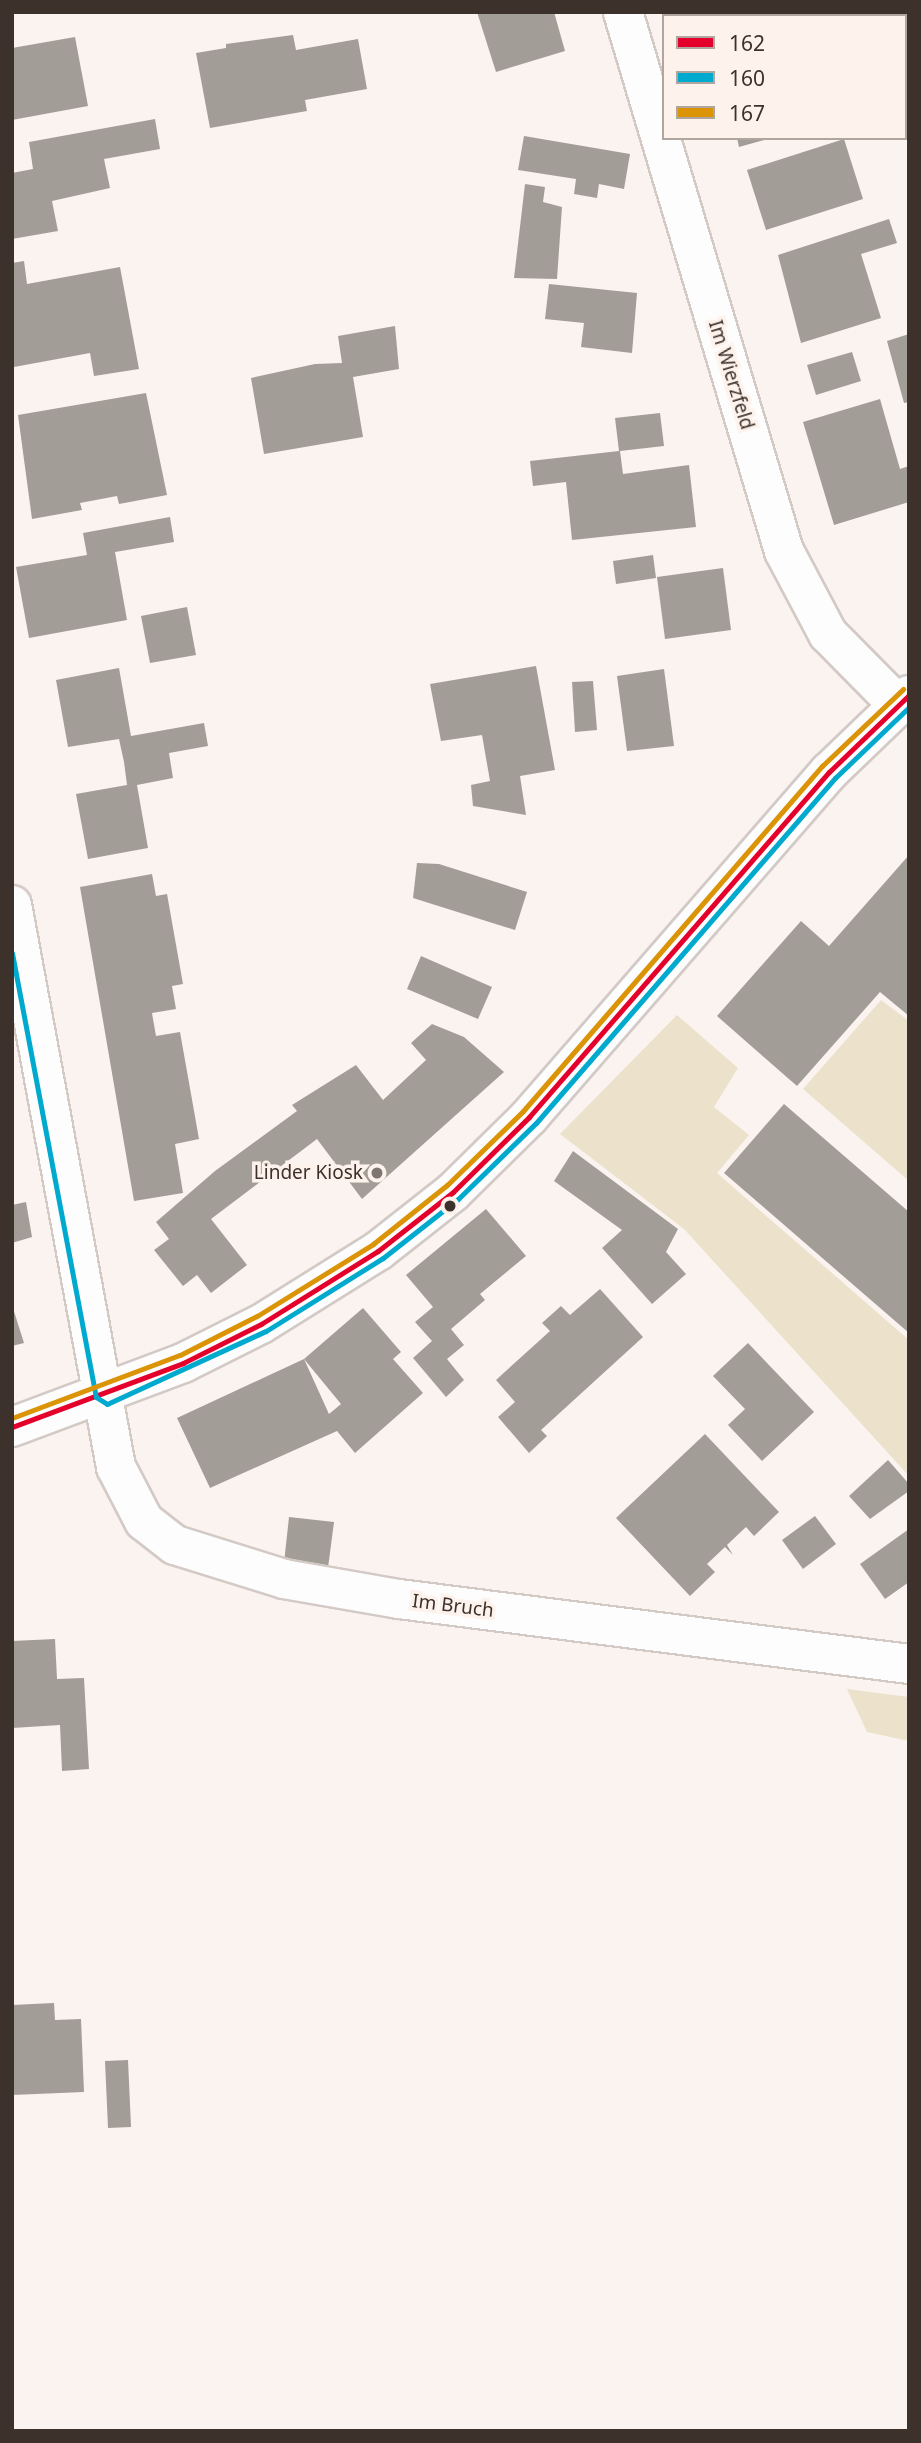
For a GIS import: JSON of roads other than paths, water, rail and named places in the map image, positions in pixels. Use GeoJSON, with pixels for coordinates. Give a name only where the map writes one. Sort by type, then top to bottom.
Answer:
{"type":"FeatureCollection","features":[{"type":"Feature","properties":{"kind":"street","name":"Im Wierzfeld"},"geometry":{"type":"LineString","coordinates":[[623,12],[784,551],[828,634],[903,700]]}},
{"type":"Feature","properties":{"kind":"street"},"geometry":{"type":"LineString","coordinates":[[12,1427],[105,1395],[261,1324],[378,1251],[453,1192],[529,1117],[829,772],[903,700]]}},
{"type":"Feature","properties":{"kind":"street","name":"Im Bruch"},"geometry":{"type":"LineString","coordinates":[[12,905],[105,1395],[116,1467],[144,1521],[175,1545],[212,1560],[284,1579],[399,1600],[909,1664]]}},
{"type":"Feature","properties":{"kind":"place","name":"Linder Kiosk"},"geometry":{"type":"Point","coordinates":[377,1173]}}]}
